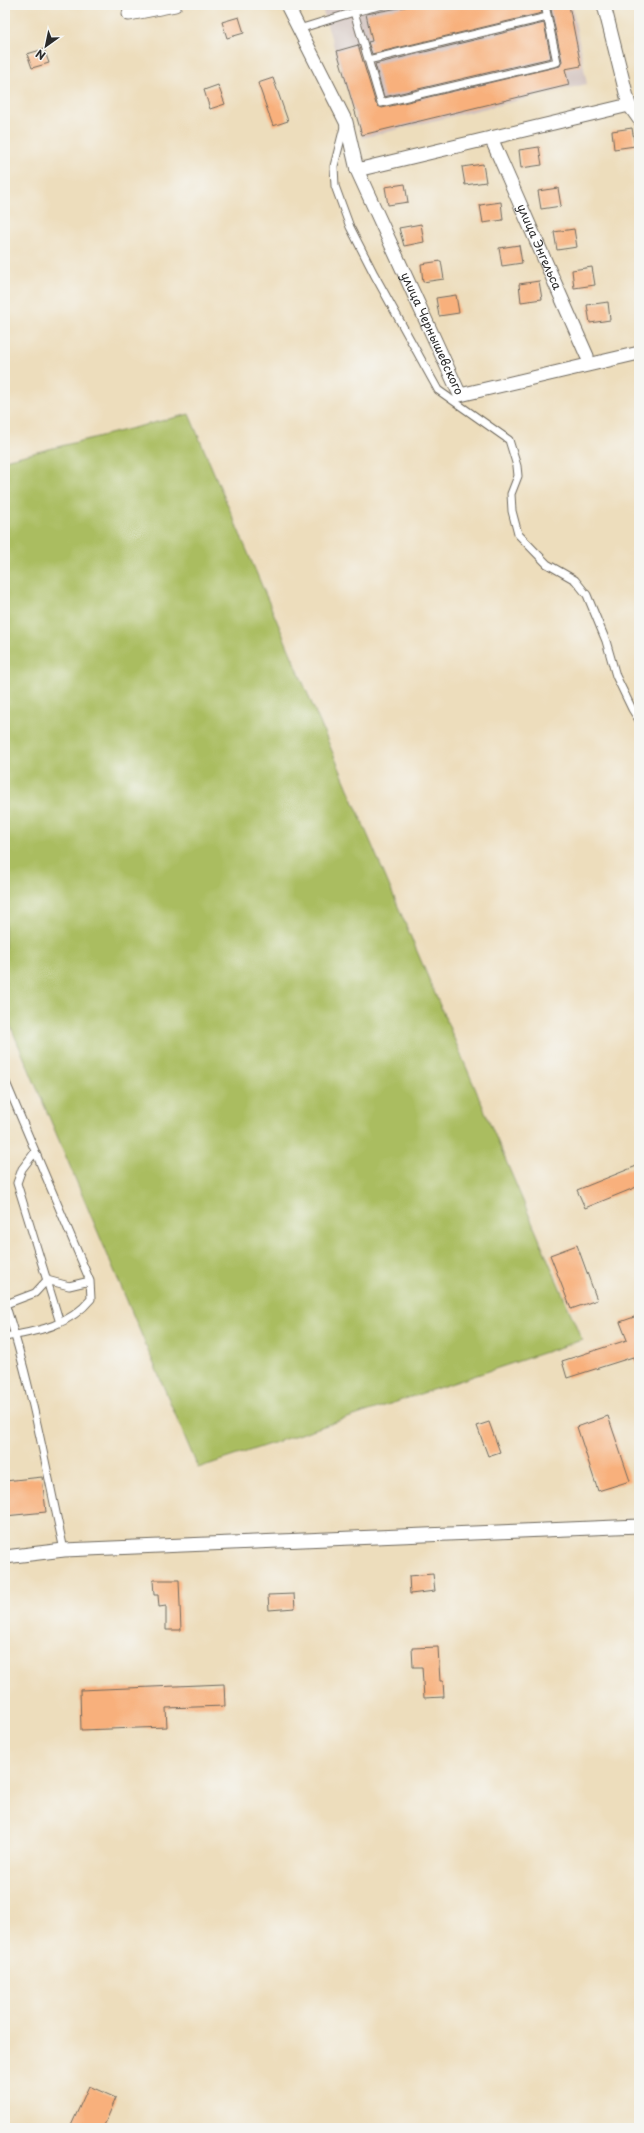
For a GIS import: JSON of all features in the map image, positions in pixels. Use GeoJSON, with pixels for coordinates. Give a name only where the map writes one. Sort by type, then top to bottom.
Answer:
{"type":"FeatureCollection","features":[{"type":"Feature","properties":{"kind":"street"},"geometry":{"type":"LineString","coordinates":[[130,14],[175,5]]}},
{"type":"Feature","properties":{"kind":"street"},"geometry":{"type":"LineString","coordinates":[[287,5],[346,122]]}},
{"type":"Feature","properties":{"kind":"street"},"geometry":{"type":"LineString","coordinates":[[604,5],[629,105],[639,119]]}},
{"type":"Feature","properties":{"kind":"street"},"geometry":{"type":"LineString","coordinates":[[357,170],[629,105]]}},
{"type":"Feature","properties":{"kind":"street","name":"улица Чернышевского"},"geometry":{"type":"LineString","coordinates":[[346,122],[357,170],[460,395],[639,353]]}},
{"type":"Feature","properties":{"kind":"street","name":"улица Энгельса"},"geometry":{"type":"LineString","coordinates":[[491,138],[587,356]]}},
{"type":"Feature","properties":{"kind":"street"},"geometry":{"type":"LineString","coordinates":[[5,1557],[64,1550],[639,1526]]}},
{"type":"Feature","properties":{"kind":"lane"},"geometry":{"type":"LineString","coordinates":[[299,29],[354,12],[383,5]]}},
{"type":"Feature","properties":{"kind":"lane"},"geometry":{"type":"LineString","coordinates":[[354,12],[381,103],[556,62],[545,5]]}},
{"type":"Feature","properties":{"kind":"lane"},"geometry":{"type":"LineString","coordinates":[[368,60],[547,16]]}},
{"type":"Feature","properties":{"kind":"lane"},"geometry":{"type":"LineString","coordinates":[[346,122],[334,166],[334,186],[354,234],[374,274],[438,390],[509,440],[518,466],[518,476],[511,494],[512,511],[518,534],[546,564],[575,580],[587,595],[606,642],[616,676],[639,720]]}},
{"type":"Feature","properties":{"kind":"lane"},"geometry":{"type":"LineString","coordinates":[[5,1080],[90,1281],[91,1299],[80,1312],[60,1323],[5,1337]]}},
{"type":"Feature","properties":{"kind":"lane"},"geometry":{"type":"LineString","coordinates":[[35,1152],[22,1169],[17,1183],[60,1323]]}},
{"type":"Feature","properties":{"kind":"lane"},"geometry":{"type":"LineString","coordinates":[[47,1280],[69,1286],[90,1281]]}},
{"type":"Feature","properties":{"kind":"lane"},"geometry":{"type":"LineString","coordinates":[[47,1280],[35,1293],[5,1304],[16,1335],[64,1550]]}},
{"type":"Feature","properties":{"kind":"shaded area"},"geometry":{"type":"Polygon","coordinates":[[[321,5],[572,5],[587,84],[362,138],[321,5]]]}},
{"type":"Feature","properties":{"kind":"green space"},"geometry":{"type":"Polygon","coordinates":[[[189,414],[582,1340],[198,1468],[5,1013],[5,460],[189,414]]]}},
{"type":"Feature","properties":{"kind":"building"},"geometry":{"type":"Polygon","coordinates":[[[415,5],[540,5],[542,13],[372,54],[368,42],[372,41],[366,14],[415,5]]]}},
{"type":"Feature","properties":{"kind":"building"},"geometry":{"type":"Polygon","coordinates":[[[550,5],[569,5],[581,66],[565,69],[569,85],[362,135],[337,51],[358,45],[376,104],[382,108],[560,66],[562,61],[550,5]]]}},
{"type":"Feature","properties":{"kind":"building"},"geometry":{"type":"Polygon","coordinates":[[[239,17],[244,33],[227,38],[222,22],[239,17]]]}},
{"type":"Feature","properties":{"kind":"building"},"geometry":{"type":"Polygon","coordinates":[[[544,23],[551,58],[384,97],[375,64],[544,23]]]}},
{"type":"Feature","properties":{"kind":"building"},"geometry":{"type":"Polygon","coordinates":[[[44,49],[49,63],[32,68],[27,54],[44,49]]]}},
{"type":"Feature","properties":{"kind":"building"},"geometry":{"type":"Polygon","coordinates":[[[273,78],[288,121],[273,126],[258,83],[273,78]]]}},
{"type":"Feature","properties":{"kind":"building"},"geometry":{"type":"Polygon","coordinates":[[[218,85],[225,104],[210,109],[204,90],[218,85]]]}},
{"type":"Feature","properties":{"kind":"building"},"geometry":{"type":"Polygon","coordinates":[[[632,128],[635,146],[614,149],[612,131],[632,128]]]}},
{"type":"Feature","properties":{"kind":"building"},"geometry":{"type":"Polygon","coordinates":[[[539,147],[542,165],[521,168],[519,150],[539,147]]]}},
{"type":"Feature","properties":{"kind":"building"},"geometry":{"type":"Polygon","coordinates":[[[483,164],[486,182],[465,185],[462,167],[483,164]]]}},
{"type":"Feature","properties":{"kind":"building"},"geometry":{"type":"Polygon","coordinates":[[[405,184],[408,202],[388,205],[385,187],[405,184]]]}},
{"type":"Feature","properties":{"kind":"building"},"geometry":{"type":"Polygon","coordinates":[[[558,188],[561,206],[541,209],[538,191],[558,188]]]}},
{"type":"Feature","properties":{"kind":"building"},"geometry":{"type":"Polygon","coordinates":[[[501,202],[503,220],[483,223],[480,205],[501,202]]]}},
{"type":"Feature","properties":{"kind":"building"},"geometry":{"type":"Polygon","coordinates":[[[421,224],[424,242],[404,246],[399,228],[421,224]]]}},
{"type":"Feature","properties":{"kind":"building"},"geometry":{"type":"Polygon","coordinates":[[[574,229],[577,247],[557,250],[554,232],[574,229]]]}},
{"type":"Feature","properties":{"kind":"building"},"geometry":{"type":"Polygon","coordinates":[[[519,245],[522,263],[502,266],[499,248],[519,245]]]}},
{"type":"Feature","properties":{"kind":"building"},"geometry":{"type":"Polygon","coordinates":[[[441,261],[444,279],[423,282],[421,264],[441,261]]]}},
{"type":"Feature","properties":{"kind":"building"},"geometry":{"type":"Polygon","coordinates":[[[592,267],[595,285],[574,288],[572,270],[592,267]]]}},
{"type":"Feature","properties":{"kind":"building"},"geometry":{"type":"Polygon","coordinates":[[[539,281],[542,299],[521,302],[519,284],[539,281]]]}},
{"type":"Feature","properties":{"kind":"building"},"geometry":{"type":"Polygon","coordinates":[[[456,295],[459,313],[439,316],[436,298],[456,295]]]}},
{"type":"Feature","properties":{"kind":"building"},"geometry":{"type":"Polygon","coordinates":[[[608,302],[610,320],[590,323],[587,305],[608,302]]]}},
{"type":"Feature","properties":{"kind":"building"},"geometry":{"type":"Polygon","coordinates":[[[639,1165],[639,1186],[585,1208],[577,1190],[639,1165]]]}},
{"type":"Feature","properties":{"kind":"building"},"geometry":{"type":"Polygon","coordinates":[[[577,1245],[597,1300],[571,1309],[550,1255],[577,1245]]]}},
{"type":"Feature","properties":{"kind":"building"},"geometry":{"type":"Polygon","coordinates":[[[637,1316],[639,1323],[639,1370],[633,1357],[567,1378],[562,1361],[627,1340],[620,1322],[637,1316]]]}},
{"type":"Feature","properties":{"kind":"building"},"geometry":{"type":"Polygon","coordinates":[[[608,1416],[630,1481],[598,1491],[577,1427],[608,1416]]]}},
{"type":"Feature","properties":{"kind":"building"},"geometry":{"type":"Polygon","coordinates":[[[489,1422],[500,1452],[488,1456],[477,1426],[489,1422]]]}},
{"type":"Feature","properties":{"kind":"building"},"geometry":{"type":"Polygon","coordinates":[[[42,1477],[46,1512],[5,1516],[5,1481],[42,1477]]]}},
{"type":"Feature","properties":{"kind":"building"},"geometry":{"type":"Polygon","coordinates":[[[433,1574],[435,1591],[410,1594],[409,1576],[433,1574]]]}},
{"type":"Feature","properties":{"kind":"building"},"geometry":{"type":"Polygon","coordinates":[[[153,1580],[179,1580],[181,1630],[166,1630],[166,1606],[159,1607],[158,1595],[154,1595],[153,1580]]]}},
{"type":"Feature","properties":{"kind":"building"},"geometry":{"type":"Polygon","coordinates":[[[294,1594],[295,1608],[269,1610],[268,1595],[294,1594]]]}},
{"type":"Feature","properties":{"kind":"building"},"geometry":{"type":"Polygon","coordinates":[[[438,1647],[440,1681],[443,1681],[444,1697],[424,1698],[422,1667],[413,1667],[412,1648],[438,1647]]]}},
{"type":"Feature","properties":{"kind":"building"},"geometry":{"type":"Polygon","coordinates":[[[224,1684],[225,1706],[166,1708],[167,1727],[81,1730],[80,1690],[224,1684]]]}},
{"type":"Feature","properties":{"kind":"building"},"geometry":{"type":"Polygon","coordinates":[[[89,2086],[116,2098],[103,2128],[70,2128],[89,2086]]]}}]}
